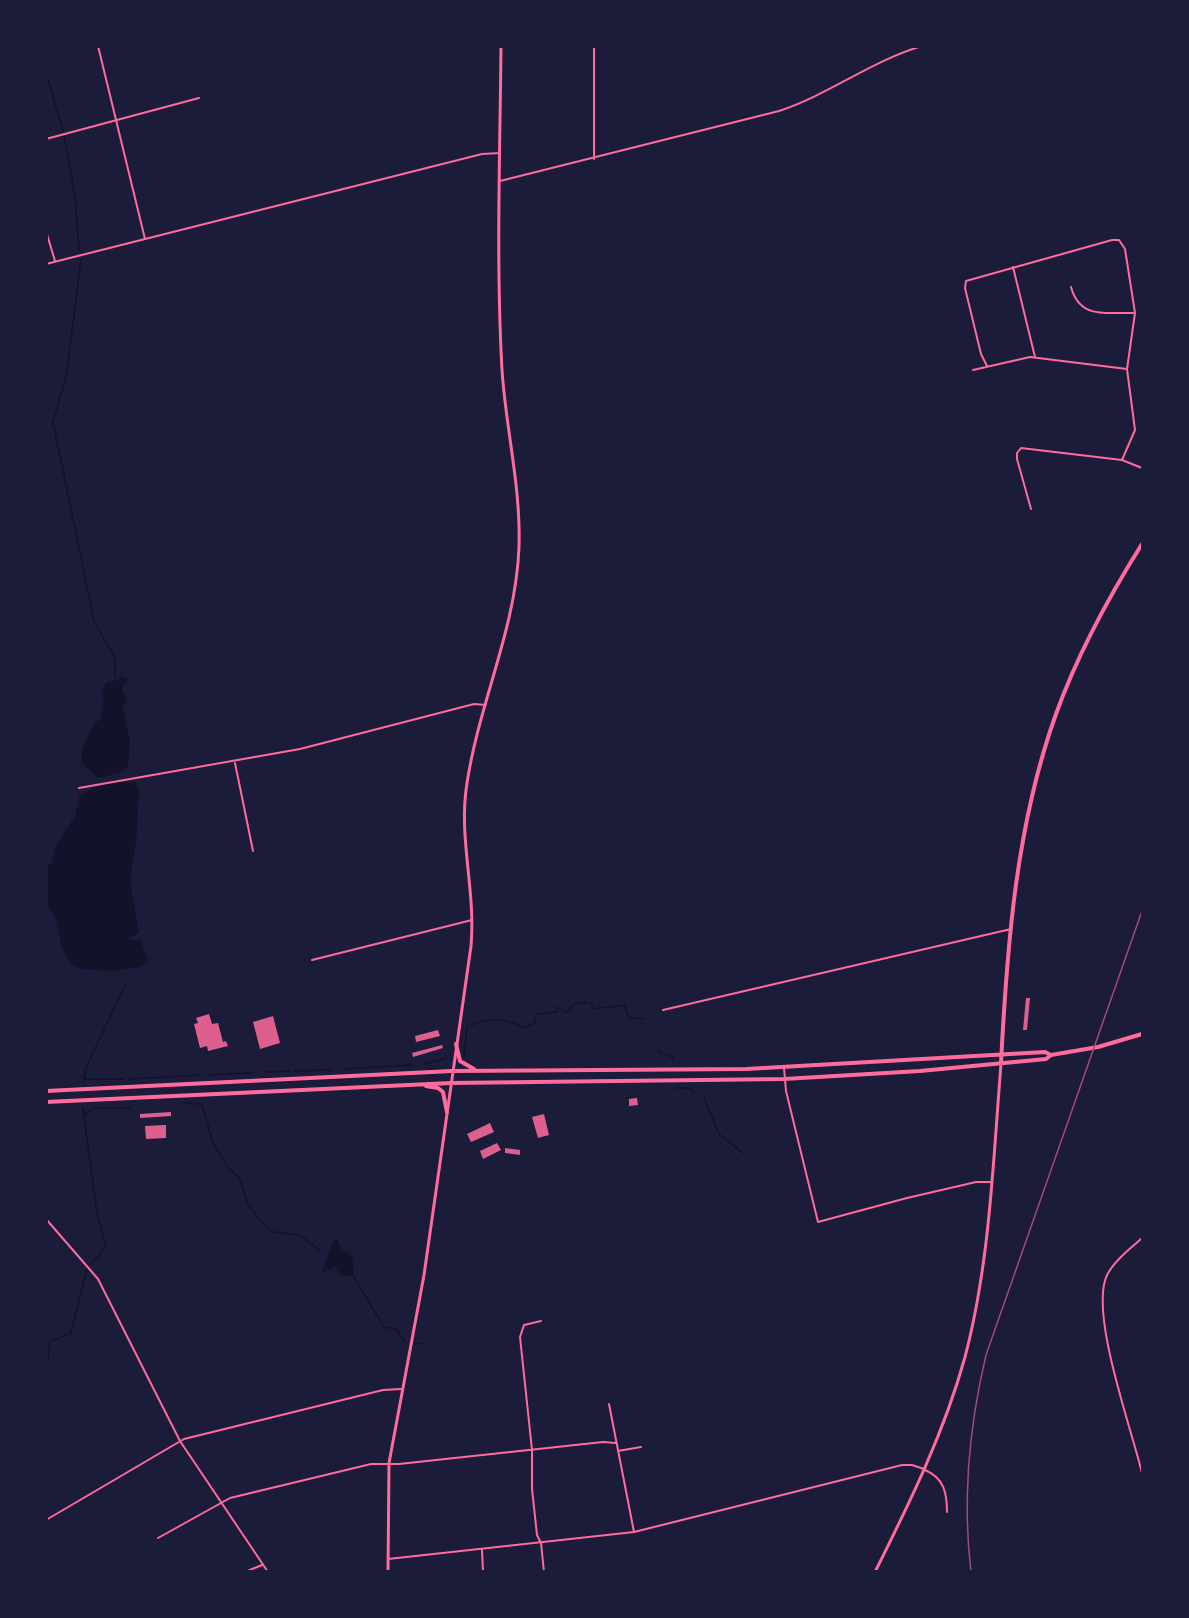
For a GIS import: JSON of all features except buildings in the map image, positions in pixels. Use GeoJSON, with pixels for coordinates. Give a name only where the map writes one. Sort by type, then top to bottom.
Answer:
{"type":"FeatureCollection","features":[{"type":"Feature","properties":{"kind":"highway"},"geometry":{"type":"LineString","coordinates":[[1001,1063],[1011,929],[1026,821],[1050,731],[1093,628],[1143,544]]}},
{"type":"Feature","properties":{"kind":"highway"},"geometry":{"type":"LineString","coordinates":[[46,1102],[416,1084],[746,1080],[857,1076],[1046,1059],[1051,1055],[1098,1047],[1143,1034]]}},
{"type":"Feature","properties":{"kind":"highway"},"geometry":{"type":"LineString","coordinates":[[456,1044],[461,1063],[481,1071]]}},
{"type":"Feature","properties":{"kind":"highway"},"geometry":{"type":"LineString","coordinates":[[46,1090],[452,1071],[784,1068],[1046,1052],[1051,1055]]}},
{"type":"Feature","properties":{"kind":"highway"},"geometry":{"type":"LineString","coordinates":[[919,1061],[920,1071]]}},
{"type":"Feature","properties":{"kind":"highway"},"geometry":{"type":"LineString","coordinates":[[857,1064],[857,1076]]}},
{"type":"Feature","properties":{"kind":"highway"},"geometry":{"type":"LineString","coordinates":[[746,1069],[746,1080]]}},
{"type":"Feature","properties":{"kind":"highway"},"geometry":{"type":"LineString","coordinates":[[539,1070],[539,1081]]}},
{"type":"Feature","properties":{"kind":"highway"},"geometry":{"type":"LineString","coordinates":[[660,1081],[661,1070]]}},
{"type":"Feature","properties":{"kind":"highway"},"geometry":{"type":"LineString","coordinates":[[369,1076],[369,1087]]}},
{"type":"Feature","properties":{"kind":"highway"},"geometry":{"type":"LineString","coordinates":[[262,1081],[262,1092]]}},
{"type":"Feature","properties":{"kind":"highway"},"geometry":{"type":"LineString","coordinates":[[416,1084],[442,1091],[447,1112]]}},
{"type":"Feature","properties":{"kind":"highway"},"geometry":{"type":"LineString","coordinates":[[178,1085],[178,1096]]}},
{"type":"Feature","properties":{"kind":"main road"},"geometry":{"type":"LineString","coordinates":[[388,1572],[389,1463],[424,1275],[472,920],[464,801],[469,772],[512,607],[519,549],[517,492],[502,369],[501,46]]}},
{"type":"Feature","properties":{"kind":"main road"},"geometry":{"type":"LineString","coordinates":[[875,1572],[925,1470],[945,1420],[969,1338],[982,1272],[1001,1063]]}},
{"type":"Feature","properties":{"kind":"street"},"geometry":{"type":"LineString","coordinates":[[98,46],[145,239]]}},
{"type":"Feature","properties":{"kind":"street"},"geometry":{"type":"LineString","coordinates":[[594,46],[594,159]]}},
{"type":"Feature","properties":{"kind":"street"},"geometry":{"type":"LineString","coordinates":[[500,181],[594,159],[798,105],[833,89],[884,60],[922,46]]}},
{"type":"Feature","properties":{"kind":"street"},"geometry":{"type":"LineString","coordinates":[[46,139],[200,98]]}},
{"type":"Feature","properties":{"kind":"street"},"geometry":{"type":"LineString","coordinates":[[46,264],[482,154],[500,153]]}},
{"type":"Feature","properties":{"kind":"street"},"geometry":{"type":"LineString","coordinates":[[46,231],[55,261]]}},
{"type":"Feature","properties":{"kind":"street"},"geometry":{"type":"LineString","coordinates":[[987,366],[981,354],[965,288],[966,281],[1117,240],[1125,249],[1135,313],[1127,369],[1135,430],[1122,460]]}},
{"type":"Feature","properties":{"kind":"street"},"geometry":{"type":"LineString","coordinates":[[1013,267],[1035,357]]}},
{"type":"Feature","properties":{"kind":"street"},"geometry":{"type":"LineString","coordinates":[[1071,287],[1077,303],[1085,309],[1135,313]]}},
{"type":"Feature","properties":{"kind":"street"},"geometry":{"type":"LineString","coordinates":[[973,370],[1017,358],[1035,357],[1127,369]]}},
{"type":"Feature","properties":{"kind":"street"},"geometry":{"type":"LineString","coordinates":[[1031,509],[1017,459],[1018,451],[1024,447],[1122,460],[1143,468]]}},
{"type":"Feature","properties":{"kind":"street"},"geometry":{"type":"LineString","coordinates":[[79,788],[181,768],[235,762],[300,749],[474,704],[486,705]]}},
{"type":"Feature","properties":{"kind":"street"},"geometry":{"type":"LineString","coordinates":[[235,762],[253,851]]}},
{"type":"Feature","properties":{"kind":"street"},"geometry":{"type":"LineString","coordinates":[[312,960],[472,920]]}},
{"type":"Feature","properties":{"kind":"street"},"geometry":{"type":"LineString","coordinates":[[663,1010],[1011,929]]}},
{"type":"Feature","properties":{"kind":"street"},"geometry":{"type":"LineString","coordinates":[[784,1068],[784,1079],[818,1222],[939,1190],[991,1182]]}},
{"type":"Feature","properties":{"kind":"street"},"geometry":{"type":"LineString","coordinates":[[46,1219],[98,1279],[180,1441],[219,1503],[268,1572]]}},
{"type":"Feature","properties":{"kind":"street"},"geometry":{"type":"LineString","coordinates":[[1143,1238],[1108,1273],[1102,1297],[1114,1369],[1143,1473]]}},
{"type":"Feature","properties":{"kind":"street"},"geometry":{"type":"LineString","coordinates":[[541,1321],[524,1325],[520,1332],[532,1449],[532,1489],[544,1572]]}},
{"type":"Feature","properties":{"kind":"street"},"geometry":{"type":"LineString","coordinates":[[46,1520],[180,1441],[383,1390],[401,1389]]}},
{"type":"Feature","properties":{"kind":"street"},"geometry":{"type":"LineString","coordinates":[[609,1404],[634,1532]]}},
{"type":"Feature","properties":{"kind":"street"},"geometry":{"type":"LineString","coordinates":[[158,1538],[230,1498],[329,1473],[389,1463],[616,1443]]}},
{"type":"Feature","properties":{"kind":"street"},"geometry":{"type":"LineString","coordinates":[[618,1451],[641,1447]]}},
{"type":"Feature","properties":{"kind":"street"},"geometry":{"type":"LineString","coordinates":[[388,1559],[634,1532],[902,1465],[912,1465],[936,1476],[946,1495],[946,1512]]}},
{"type":"Feature","properties":{"kind":"street"},"geometry":{"type":"LineString","coordinates":[[482,1550],[483,1572]]}},
{"type":"Feature","properties":{"kind":"street"},"geometry":{"type":"LineString","coordinates":[[245,1572],[262,1565]]}},
{"type":"Feature","properties":{"kind":"shaded area"},"geometry":{"type":"Polygon","coordinates":[[[121,676],[127,679],[130,677],[122,688],[127,703],[122,706],[130,740],[128,766],[122,772],[98,778],[82,763],[82,750],[94,723],[100,720],[104,700],[101,690],[108,681],[117,681],[121,676]]]}},
{"type":"Feature","properties":{"kind":"shaded area"},"geometry":{"type":"Polygon","coordinates":[[[135,782],[139,790],[136,841],[130,880],[139,933],[127,939],[141,941],[148,960],[140,967],[112,971],[82,969],[72,965],[62,948],[56,919],[47,905],[47,866],[52,863],[55,847],[75,816],[80,795],[100,785],[135,782]]]}},
{"type":"Feature","properties":{"kind":"shaded area"},"geometry":{"type":"Polygon","coordinates":[[[337,1240],[342,1250],[352,1259],[353,1274],[351,1276],[341,1276],[335,1267],[322,1273],[333,1241],[337,1240]]]}},
{"type":"Feature","properties":{"kind":"waterway"},"geometry":{"type":"LineString","coordinates":[[46,72],[63,131]]}},
{"type":"Feature","properties":{"kind":"waterway"},"geometry":{"type":"LineString","coordinates":[[64,137],[75,195],[79,251]]}},
{"type":"Feature","properties":{"kind":"waterway"},"geometry":{"type":"LineString","coordinates":[[81,259],[66,377],[53,422],[94,621],[115,658],[115,683]]}},
{"type":"Feature","properties":{"kind":"waterway"},"geometry":{"type":"LineString","coordinates":[[83,1082],[87,1065],[125,986]]}},
{"type":"Feature","properties":{"kind":"waterway"},"geometry":{"type":"LineString","coordinates":[[464,1057],[467,1027],[481,1022],[503,1020],[524,1028],[535,1023],[536,1014],[557,1012],[557,1007],[566,1013],[574,1004],[583,1002],[591,1003],[593,1009],[624,1005],[629,1017],[643,1019]]}},
{"type":"Feature","properties":{"kind":"waterway"},"geometry":{"type":"LineString","coordinates":[[658,1049],[661,1053],[673,1057],[674,1061]]}},
{"type":"Feature","properties":{"kind":"waterway"},"geometry":{"type":"LineString","coordinates":[[424,1064],[446,1058]]}},
{"type":"Feature","properties":{"kind":"waterway"},"geometry":{"type":"LineString","coordinates":[[343,1069],[413,1065]]}},
{"type":"Feature","properties":{"kind":"waterway"},"geometry":{"type":"LineString","coordinates":[[294,1071],[331,1070]]}},
{"type":"Feature","properties":{"kind":"waterway"},"geometry":{"type":"LineString","coordinates":[[266,1072],[289,1071]]}},
{"type":"Feature","properties":{"kind":"waterway"},"geometry":{"type":"LineString","coordinates":[[208,1075],[252,1073]]}},
{"type":"Feature","properties":{"kind":"waterway"},"geometry":{"type":"LineString","coordinates":[[129,1079],[201,1075]]}},
{"type":"Feature","properties":{"kind":"waterway"},"geometry":{"type":"LineString","coordinates":[[84,1079],[124,1079]]}},
{"type":"Feature","properties":{"kind":"waterway"},"geometry":{"type":"LineString","coordinates":[[676,1088],[689,1088],[694,1092]]}},
{"type":"Feature","properties":{"kind":"waterway"},"geometry":{"type":"LineString","coordinates":[[703,1095],[719,1134],[743,1153]]}},
{"type":"Feature","properties":{"kind":"waterway"},"geometry":{"type":"LineString","coordinates":[[184,1103],[202,1104],[212,1140],[227,1167],[239,1178],[248,1204],[259,1219],[273,1232],[299,1235],[320,1250]]}},
{"type":"Feature","properties":{"kind":"waterway"},"geometry":{"type":"LineString","coordinates":[[83,1108],[97,1214],[106,1246],[92,1263]]}},
{"type":"Feature","properties":{"kind":"waterway"},"geometry":{"type":"LineString","coordinates":[[84,1116],[94,1108],[130,1108]]}},
{"type":"Feature","properties":{"kind":"waterway"},"geometry":{"type":"LineString","coordinates":[[46,1373],[50,1341],[71,1333],[87,1269]]}},
{"type":"Feature","properties":{"kind":"waterway"},"geometry":{"type":"LineString","coordinates":[[352,1274],[384,1327],[396,1329],[405,1342]]}},
{"type":"Feature","properties":{"kind":"waterway"},"geometry":{"type":"LineString","coordinates":[[415,1344],[423,1343]]}},
{"type":"Feature","properties":{"kind":"railway"},"geometry":{"type":"LineString","coordinates":[[971,1572],[967,1490],[971,1436],[986,1355],[1142,911]]}}]}
